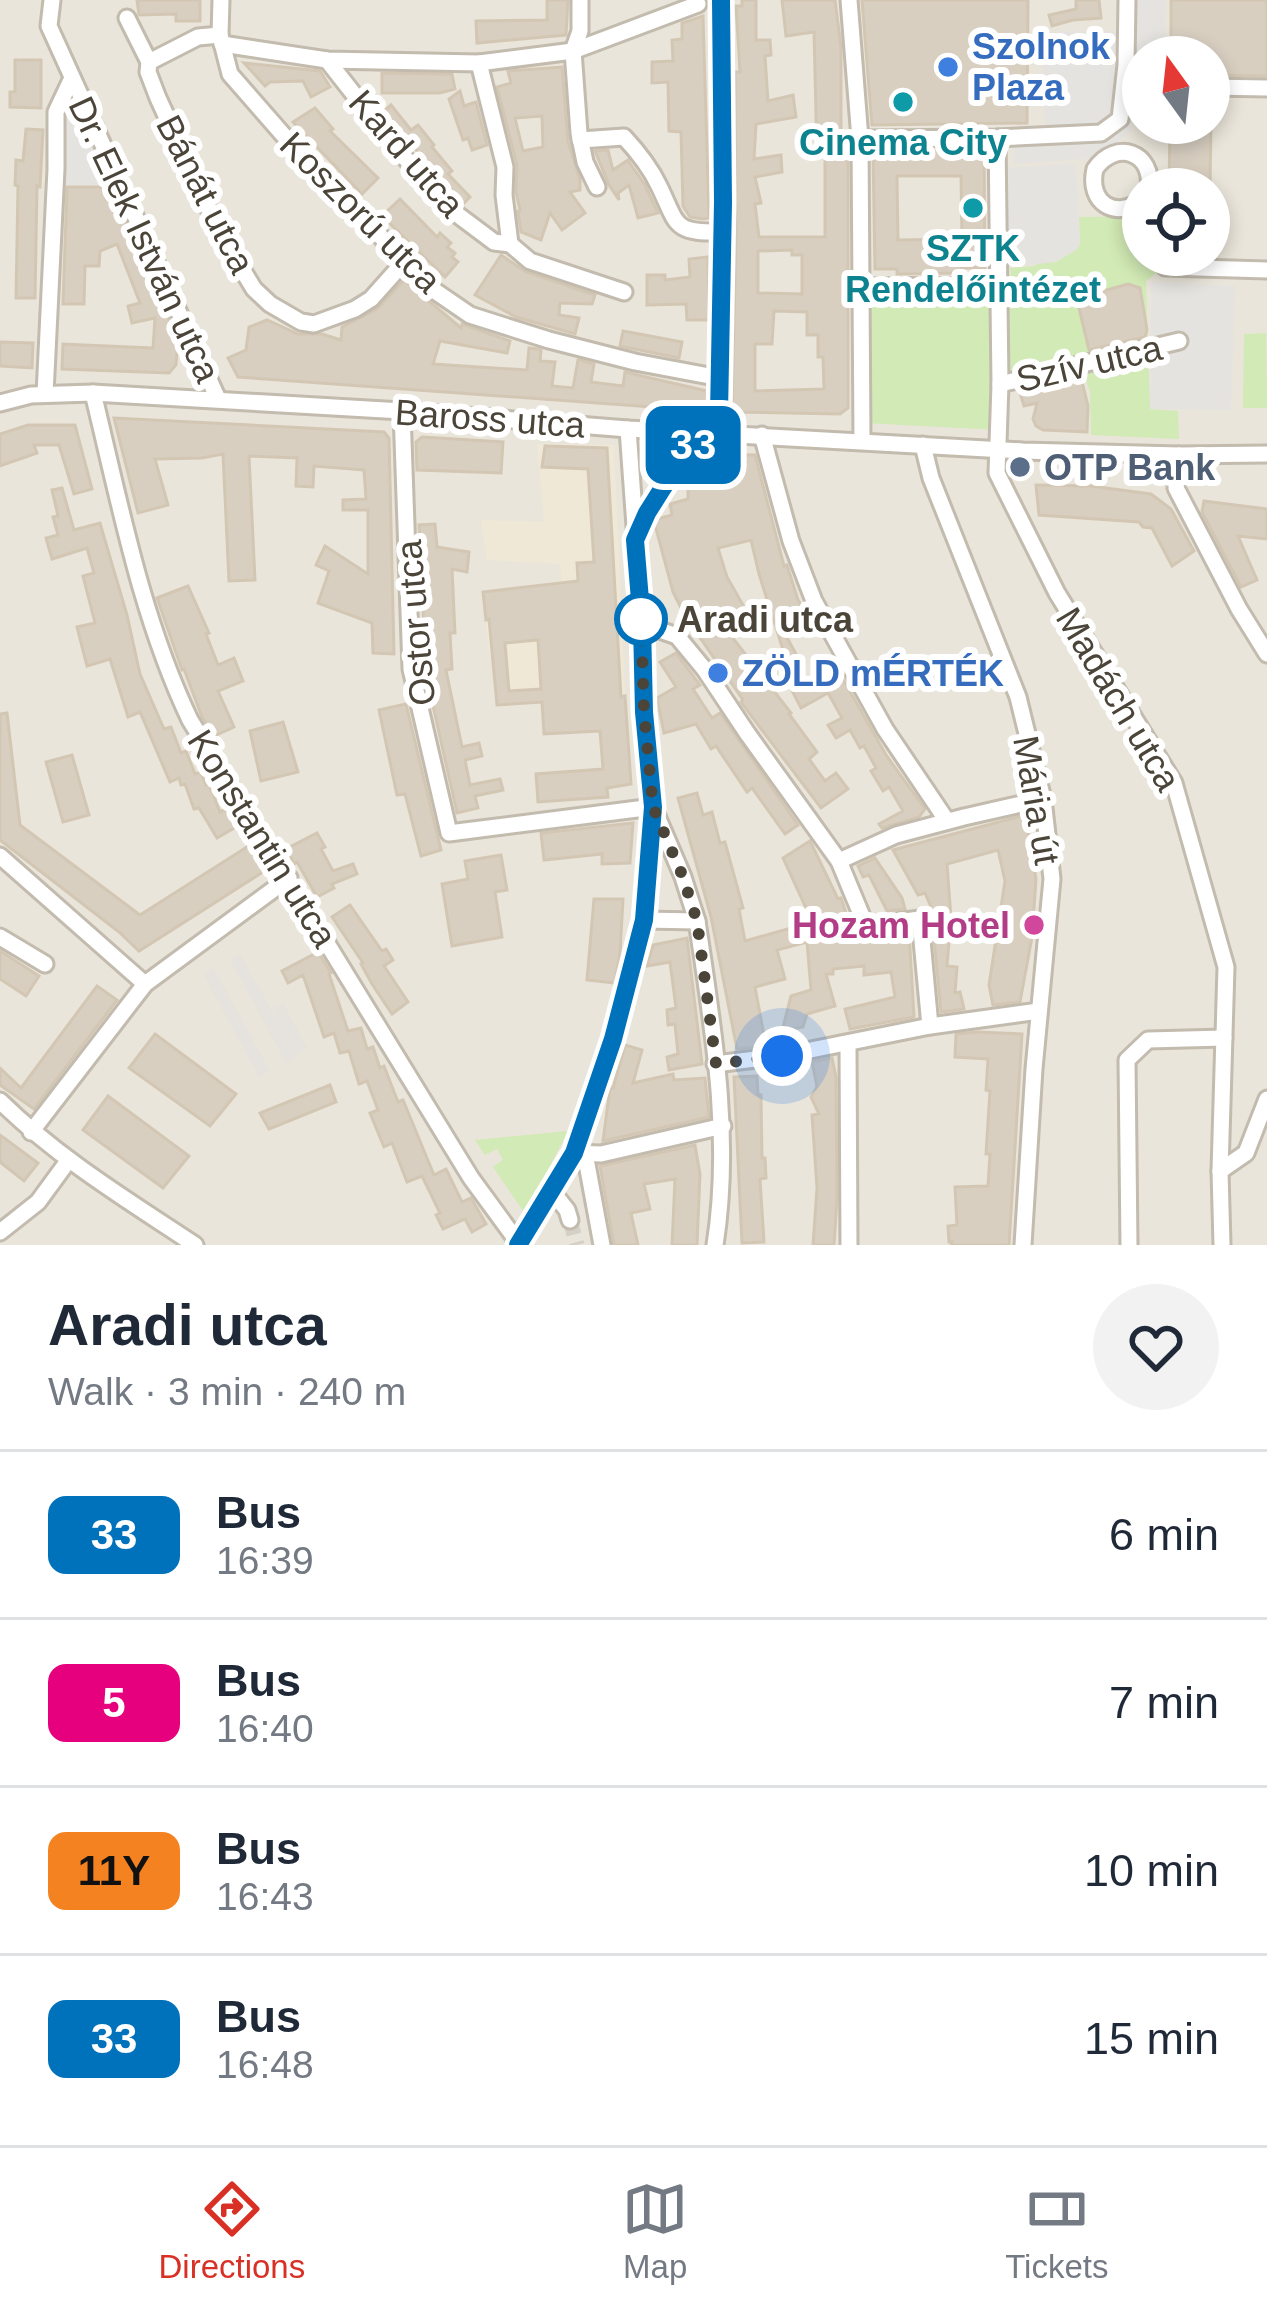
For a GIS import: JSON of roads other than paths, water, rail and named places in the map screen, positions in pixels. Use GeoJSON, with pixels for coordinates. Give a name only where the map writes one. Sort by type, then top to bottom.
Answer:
{"type":"FeatureCollection","features":[{"type":"Feature","properties":{"kind":"street","name":"Dr. Elek István utca"},"geometry":{"type":"LineString","coordinates":[[52,0],[50,26],[218,399]]}},
{"type":"Feature","properties":{"kind":"street","name":"Koszorú utca"},"geometry":{"type":"LineString","coordinates":[[221,0],[221,39],[230,74],[299,153],[432,289],[470,315],[549,340],[720,378]]}},
{"type":"Feature","properties":{"kind":"street"},"geometry":{"type":"LineString","coordinates":[[580,0],[580,32],[573,51],[580,140],[597,188]]}},
{"type":"Feature","properties":{"kind":"street"},"geometry":{"type":"LineString","coordinates":[[635,540],[647,513],[719,414],[721,0]]}},
{"type":"Feature","properties":{"kind":"street"},"geometry":{"type":"LineString","coordinates":[[850,0],[860,139],[862,441]]}},
{"type":"Feature","properties":{"kind":"street"},"geometry":{"type":"LineString","coordinates":[[1118,152],[1116,122],[1127,52],[1127,0]]}},
{"type":"Feature","properties":{"kind":"street"},"geometry":{"type":"LineString","coordinates":[[149,62],[198,37],[327,60],[479,63],[573,51],[698,4]]}},
{"type":"Feature","properties":{"kind":"street","name":"Bánát utca"},"geometry":{"type":"LineString","coordinates":[[127,18],[220,232],[254,289],[270,304],[314,324],[370,299],[404,262]]}},
{"type":"Feature","properties":{"kind":"street","name":"Kard utca"},"geometry":{"type":"LineString","coordinates":[[327,60],[454,212],[530,261],[624,292]]}},
{"type":"Feature","properties":{"kind":"street"},"geometry":{"type":"LineString","coordinates":[[479,63],[505,167],[510,244]]}},
{"type":"Feature","properties":{"kind":"street"},"geometry":{"type":"LineString","coordinates":[[45,394],[56,112],[72,78]]}},
{"type":"Feature","properties":{"kind":"street"},"geometry":{"type":"LineString","coordinates":[[1230,87],[1267,88]]}},
{"type":"Feature","properties":{"kind":"street"},"geometry":{"type":"LineString","coordinates":[[860,139],[1101,133],[1116,122]]}},
{"type":"Feature","properties":{"kind":"street"},"geometry":{"type":"LineString","coordinates":[[580,140],[624,137],[659,185],[673,221],[686,230],[722,232]]}},
{"type":"Feature","properties":{"kind":"street","name":"Madách utca"},"geometry":{"type":"LineString","coordinates":[[997,138],[997,472],[1057,593],[1174,783],[1226,967],[1222,1245]]}},
{"type":"Feature","properties":{"kind":"street"},"geometry":{"type":"LineString","coordinates":[[1122,209],[1098,197],[1095,169],[1101,160],[1118,152],[1129,152],[1146,168]]}},
{"type":"Feature","properties":{"kind":"street"},"geometry":{"type":"LineString","coordinates":[[1230,269],[1267,270]]}},
{"type":"Feature","properties":{"kind":"street"},"geometry":{"type":"LineString","coordinates":[[860,287],[999,286]]}},
{"type":"Feature","properties":{"kind":"street","name":"Szív utca"},"geometry":{"type":"LineString","coordinates":[[1000,384],[1179,341]]}},
{"type":"Feature","properties":{"kind":"street","name":"Baross utca"},"geometry":{"type":"LineString","coordinates":[[1,403],[45,394],[93,393],[923,445],[1267,454]]}},
{"type":"Feature","properties":{"kind":"street","name":"Konstantin utca"},"geometry":{"type":"LineString","coordinates":[[93,393],[149,619],[190,720],[462,1165],[518,1244]]}},
{"type":"Feature","properties":{"kind":"street","name":"Ostor utca"},"geometry":{"type":"LineString","coordinates":[[402,411],[411,669],[449,833],[653,807]]}},
{"type":"Feature","properties":{"kind":"street"},"geometry":{"type":"LineString","coordinates":[[518,1244],[573,1155],[613,1039],[644,920],[653,807],[628,429]]}},
{"type":"Feature","properties":{"kind":"street"},"geometry":{"type":"LineString","coordinates":[[763,435],[791,541],[814,601],[885,728],[947,821]]}},
{"type":"Feature","properties":{"kind":"street","name":"Mária út"},"geometry":{"type":"LineString","coordinates":[[923,445],[931,478],[1018,697],[1043,799],[1052,879],[1023,1245]]}},
{"type":"Feature","properties":{"kind":"street"},"geometry":{"type":"LineString","coordinates":[[1179,455],[1176,488],[1267,654]]}},
{"type":"Feature","properties":{"kind":"street"},"geometry":{"type":"LineString","coordinates":[[642,624],[677,636],[705,670],[839,861],[866,926],[920,919],[930,1026]]}},
{"type":"Feature","properties":{"kind":"street"},"geometry":{"type":"LineString","coordinates":[[839,861],[896,836],[1043,799]]}},
{"type":"Feature","properties":{"kind":"street"},"geometry":{"type":"LineString","coordinates":[[653,807],[697,921],[723,1126],[722,1204],[715,1245]]}},
{"type":"Feature","properties":{"kind":"street"},"geometry":{"type":"LineString","coordinates":[[0,856],[145,984]]}},
{"type":"Feature","properties":{"kind":"street"},"geometry":{"type":"LineString","coordinates":[[32,1132],[145,984],[289,878]]}},
{"type":"Feature","properties":{"kind":"street"},"geometry":{"type":"LineString","coordinates":[[644,920],[697,921]]}},
{"type":"Feature","properties":{"kind":"street"},"geometry":{"type":"LineString","coordinates":[[0,937],[45,964]]}},
{"type":"Feature","properties":{"kind":"street"},"geometry":{"type":"LineString","coordinates":[[716,1064],[1040,1011]]}},
{"type":"Feature","properties":{"kind":"street"},"geometry":{"type":"LineString","coordinates":[[1130,1245],[1127,1060],[1148,1040],[1224,1038]]}},
{"type":"Feature","properties":{"kind":"street"},"geometry":{"type":"LineString","coordinates":[[848,1044],[848,1245]]}},
{"type":"Feature","properties":{"kind":"street"},"geometry":{"type":"LineString","coordinates":[[1220,1172],[1246,1153],[1267,1099]]}},
{"type":"Feature","properties":{"kind":"street"},"geometry":{"type":"LineString","coordinates":[[0,1101],[68,1161],[195,1245]]}},
{"type":"Feature","properties":{"kind":"street"},"geometry":{"type":"LineString","coordinates":[[573,1155],[601,1154],[723,1126]]}},
{"type":"Feature","properties":{"kind":"street"},"geometry":{"type":"LineString","coordinates":[[573,1155],[587,1164],[602,1245]]}},
{"type":"Feature","properties":{"kind":"street"},"geometry":{"type":"LineString","coordinates":[[0,1232],[38,1202],[68,1161]]}},
{"type":"Feature","properties":{"kind":"street"},"geometry":{"type":"LineString","coordinates":[[551,1190],[570,1220]]}},
{"type":"Feature","properties":{"kind":"tunnel"},"geometry":{"type":"LineString","coordinates":[[570,1220],[577,1245]]}},
{"type":"Feature","properties":{"kind":"place","name":"Szolnok Plaza"},"geometry":{"type":"Point","coordinates":[948,67]}},
{"type":"Feature","properties":{"kind":"place","name":"Cinema City"},"geometry":{"type":"Point","coordinates":[903,102]}},
{"type":"Feature","properties":{"kind":"place","name":"SZTK Rendelőintézet"},"geometry":{"type":"Point","coordinates":[973,208]}},
{"type":"Feature","properties":{"kind":"place","name":"OTP Bank"},"geometry":{"type":"Point","coordinates":[1020,467]}},
{"type":"Feature","properties":{"kind":"place","name":"Aradi utca"},"geometry":{"type":"Point","coordinates":[641,619]}},
{"type":"Feature","properties":{"kind":"place","name":"ZÖLD mÉRTÉK"},"geometry":{"type":"Point","coordinates":[718,673]}},
{"type":"Feature","properties":{"kind":"place","name":"Hozam Hotel"},"geometry":{"type":"Point","coordinates":[1034,925]}}]}
